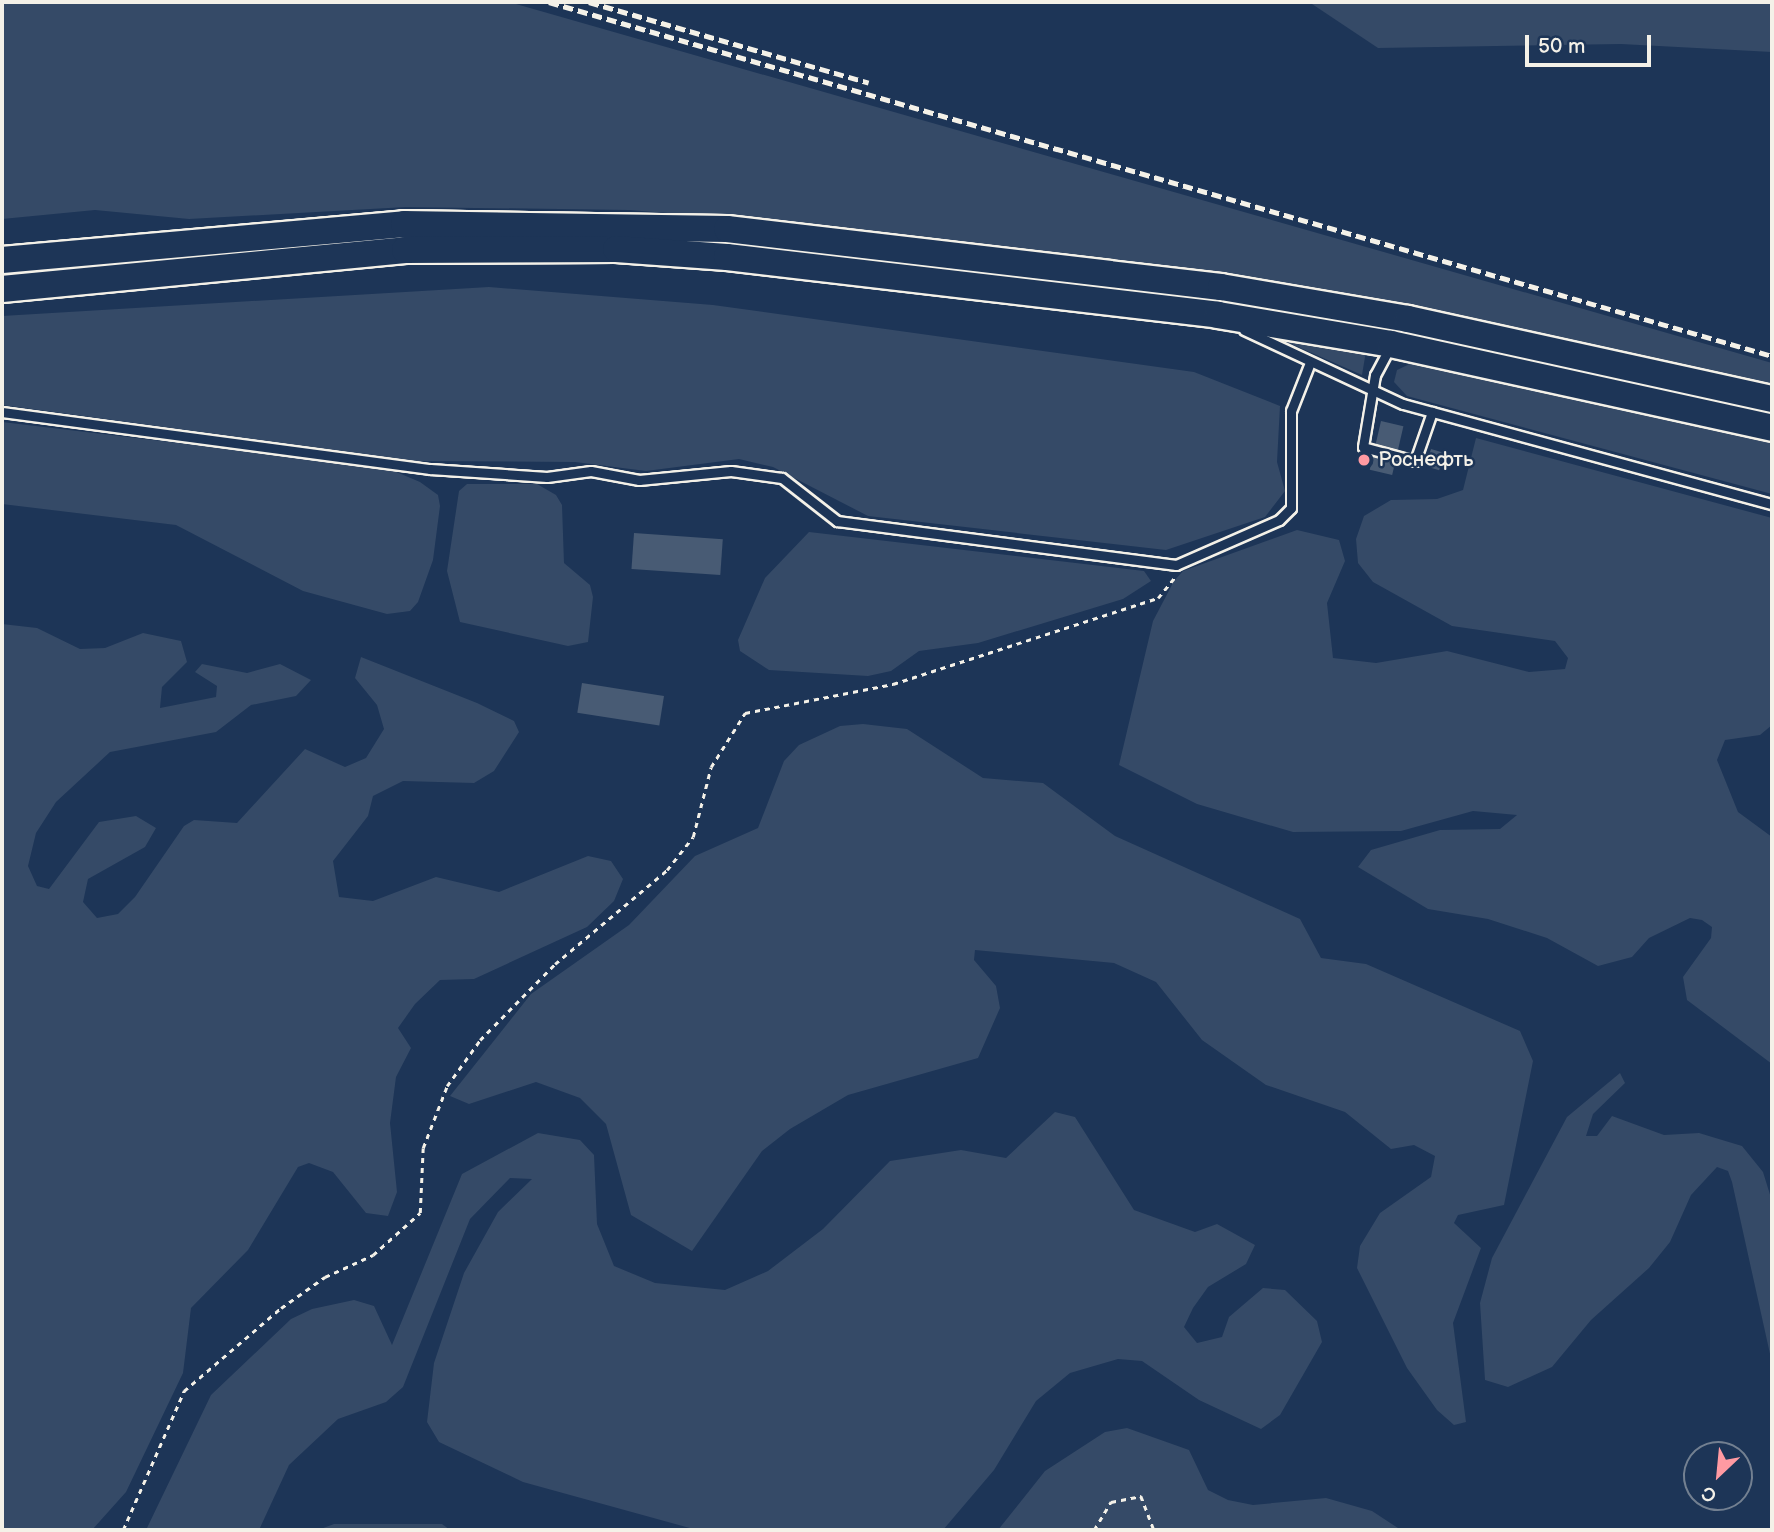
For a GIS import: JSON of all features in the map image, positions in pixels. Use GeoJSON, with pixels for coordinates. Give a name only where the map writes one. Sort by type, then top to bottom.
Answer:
{"type":"FeatureCollection","features":[{"type":"Feature","properties":{"kind":"main road"},"geometry":{"type":"LineString","coordinates":[[2,260],[304,229],[604,223],[1040,262],[1221,287],[1772,428]]}},
{"type":"Feature","properties":{"kind":"main road"},"geometry":{"type":"LineString","coordinates":[[2,289],[303,257],[616,249],[1217,315],[1400,331],[1772,399]]}},
{"type":"Feature","properties":{"kind":"main road"},"geometry":{"type":"LineString","coordinates":[[1217,315],[1221,287]]}},
{"type":"Feature","properties":{"kind":"lane"},"geometry":{"type":"LineString","coordinates":[[1217,315],[1309,365],[1371,392],[1432,412],[1772,504]]}},
{"type":"Feature","properties":{"kind":"lane"},"geometry":{"type":"LineString","coordinates":[[1400,331],[1371,392],[1363,447],[1415,461],[1432,412]]}},
{"type":"Feature","properties":{"kind":"lane"},"geometry":{"type":"LineString","coordinates":[[2,412],[430,469],[547,477],[591,471],[639,480],[731,471],[782,478],[837,521],[1177,565],[1279,520],[1291,508],[1291,411],[1309,365]]}},
{"type":"Feature","properties":{"kind":"path"},"geometry":{"type":"LineString","coordinates":[[123,1530],[184,1391],[281,1308],[325,1277],[373,1255],[420,1213],[423,1148],[447,1086],[480,1040],[555,964],[628,908],[676,859],[693,837],[711,767],[745,713],[893,684],[1158,598],[1174,581],[1177,565]]}},
{"type":"Feature","properties":{"kind":"path"},"geometry":{"type":"LineString","coordinates":[[1094,1530],[1111,1502],[1141,1496],[1154,1530]]}},
{"type":"Feature","properties":{"kind":"shaded area"},"geometry":{"type":"Polygon","coordinates":[[[2,2],[509,2],[1772,363],[1772,385],[1404,307],[1045,251],[807,224],[629,210],[406,207],[189,219],[95,210],[2,219],[2,2]]]}},
{"type":"Feature","properties":{"kind":"shaded area"},"geometry":{"type":"Polygon","coordinates":[[[1309,2],[1772,2],[1772,52],[1621,44],[1378,48],[1309,2]]]}},
{"type":"Feature","properties":{"kind":"shaded area"},"geometry":{"type":"Polygon","coordinates":[[[489,287],[713,305],[1194,372],[1280,406],[1277,462],[1285,491],[1265,517],[1166,550],[868,516],[773,467],[739,459],[646,471],[575,462],[415,461],[2,405],[2,316],[489,287]]]}},
{"type":"Feature","properties":{"kind":"shaded area"},"geometry":{"type":"Polygon","coordinates":[[[1280,339],[1366,351],[1362,375],[1280,339]]]}},
{"type":"Feature","properties":{"kind":"shaded area"},"geometry":{"type":"Polygon","coordinates":[[[1414,362],[1772,438],[1772,494],[1407,396],[1394,382],[1397,370],[1414,362]]]}},
{"type":"Feature","properties":{"kind":"shaded area"},"geometry":{"type":"Polygon","coordinates":[[[2,422],[387,468],[420,482],[438,495],[440,506],[433,560],[418,602],[410,611],[387,614],[303,591],[176,525],[2,504],[2,422]]]}},
{"type":"Feature","properties":{"kind":"shaded area"},"geometry":{"type":"Polygon","coordinates":[[[1476,438],[1772,518],[1772,725],[1760,735],[1725,740],[1717,760],[1738,812],[1772,837],[1772,1064],[1687,1000],[1683,977],[1711,938],[1712,927],[1702,920],[1690,918],[1649,938],[1632,957],[1598,966],[1547,938],[1488,919],[1428,909],[1358,867],[1371,850],[1440,830],[1500,829],[1517,815],[1473,811],[1401,831],[1293,832],[1197,804],[1119,765],[1153,621],[1174,581],[1183,571],[1297,530],[1339,540],[1345,561],[1327,603],[1333,658],[1376,663],[1447,651],[1529,672],[1565,669],[1568,658],[1555,641],[1452,626],[1373,582],[1358,563],[1356,539],[1364,516],[1391,500],[1437,499],[1463,490],[1476,438]]]}},
{"type":"Feature","properties":{"kind":"shaded area"},"geometry":{"type":"Polygon","coordinates":[[[467,484],[537,484],[556,495],[562,505],[564,563],[590,585],[593,597],[588,642],[568,646],[460,622],[447,571],[459,491],[467,484]]]}},
{"type":"Feature","properties":{"kind":"shaded area"},"geometry":{"type":"Polygon","coordinates":[[[809,532],[1144,571],[1151,581],[1123,599],[978,643],[919,651],[891,671],[868,676],[769,670],[740,651],[738,640],[765,578],[809,532]]]}},
{"type":"Feature","properties":{"kind":"shaded area"},"geometry":{"type":"Polygon","coordinates":[[[2,624],[37,628],[80,649],[105,648],[143,633],[181,641],[187,662],[162,687],[160,708],[216,697],[217,686],[195,672],[202,664],[247,673],[280,664],[311,680],[296,696],[251,705],[216,732],[110,752],[56,802],[36,833],[28,866],[37,886],[49,889],[99,822],[136,816],[156,828],[145,847],[88,879],[83,902],[97,918],[118,914],[135,897],[184,826],[194,820],[237,823],[305,749],[345,767],[366,758],[384,729],[377,705],[355,678],[361,657],[477,703],[514,721],[519,732],[494,771],[474,783],[403,781],[373,796],[368,816],[333,861],[339,897],[373,901],[436,877],[499,892],[588,856],[611,861],[623,879],[614,901],[587,927],[474,979],[440,980],[415,1004],[398,1028],[411,1048],[396,1077],[390,1123],[397,1192],[388,1216],[366,1213],[333,1172],[309,1163],[298,1167],[248,1250],[191,1308],[183,1373],[126,1492],[92,1530],[2,1530],[2,624]]]}},
{"type":"Feature","properties":{"kind":"shaded area"},"geometry":{"type":"Polygon","coordinates":[[[863,724],[907,729],[983,778],[1043,783],[1115,836],[1300,919],[1321,958],[1366,964],[1520,1031],[1533,1061],[1504,1205],[1458,1215],[1454,1223],[1481,1248],[1453,1323],[1466,1422],[1454,1425],[1437,1410],[1407,1368],[1357,1268],[1360,1246],[1380,1213],[1431,1177],[1435,1156],[1414,1145],[1391,1149],[1345,1112],[1266,1085],[1202,1040],[1156,982],[1114,963],[975,950],[974,960],[996,986],[1000,1008],[978,1058],[848,1095],[790,1129],[762,1151],[692,1251],[631,1215],[606,1124],[580,1098],[536,1082],[469,1104],[450,1096],[531,994],[629,925],[695,856],[758,828],[784,761],[799,745],[840,726],[863,724]]]}},
{"type":"Feature","properties":{"kind":"shaded area"},"geometry":{"type":"Polygon","coordinates":[[[1620,1073],[1625,1083],[1593,1114],[1586,1136],[1597,1136],[1612,1116],[1664,1135],[1699,1133],[1742,1146],[1763,1172],[1772,1201],[1772,1363],[1732,1182],[1728,1171],[1717,1167],[1691,1195],[1670,1242],[1649,1268],[1591,1320],[1552,1367],[1508,1387],[1485,1380],[1480,1303],[1492,1258],[1567,1117],[1620,1073]]]}},
{"type":"Feature","properties":{"kind":"shaded area"},"geometry":{"type":"Polygon","coordinates":[[[1055,1112],[1075,1117],[1134,1210],[1195,1232],[1217,1224],[1255,1245],[1246,1264],[1208,1287],[1193,1308],[1184,1327],[1197,1343],[1222,1337],[1229,1317],[1263,1288],[1285,1290],[1317,1321],[1322,1342],[1280,1415],[1261,1429],[1199,1400],[1142,1361],[1118,1359],[1070,1373],[1036,1401],[994,1470],[943,1530],[697,1530],[523,1482],[439,1442],[427,1422],[434,1363],[464,1273],[498,1212],[532,1179],[510,1178],[470,1219],[403,1387],[386,1402],[338,1419],[289,1465],[259,1530],[146,1530],[211,1395],[291,1319],[312,1309],[354,1300],[374,1306],[392,1345],[462,1174],[538,1133],[580,1140],[594,1155],[597,1224],[614,1266],[655,1283],[725,1290],[768,1271],[823,1229],[890,1161],[961,1150],[1006,1158],[1055,1112]]]}},
{"type":"Feature","properties":{"kind":"shaded area"},"geometry":{"type":"Polygon","coordinates":[[[1127,1428],[1189,1450],[1208,1490],[1228,1500],[1253,1505],[1326,1498],[1372,1511],[1401,1530],[998,1530],[1045,1471],[1105,1432],[1127,1428]]]}},
{"type":"Feature","properties":{"kind":"shaded area"},"geometry":{"type":"Polygon","coordinates":[[[334,1524],[442,1524],[450,1530],[318,1530],[334,1524]]]}},
{"type":"Feature","properties":{"kind":"building"},"geometry":{"type":"Polygon","coordinates":[[[1381,421],[1403,426],[1392,475],[1370,470],[1381,421]]]}},
{"type":"Feature","properties":{"kind":"building"},"geometry":{"type":"Polygon","coordinates":[[[1431,449],[1444,453],[1439,470],[1426,466],[1431,449]]]}},
{"type":"Feature","properties":{"kind":"building"},"geometry":{"type":"Polygon","coordinates":[[[634,533],[723,539],[720,575],[631,569],[634,533]]]}},
{"type":"Feature","properties":{"kind":"building"},"geometry":{"type":"Polygon","coordinates":[[[582,683],[664,696],[659,726],[577,713],[582,683]]]}},
{"type":"Feature","properties":{"kind":"railway"},"geometry":{"type":"LineString","coordinates":[[549,2],[1772,356]]}},
{"type":"Feature","properties":{"kind":"railway"},"geometry":{"type":"LineString","coordinates":[[589,2],[869,83]]}},
{"type":"Feature","properties":{"kind":"place","name":"Роснефть"},"geometry":{"type":"Point","coordinates":[1364,460]}}]}
